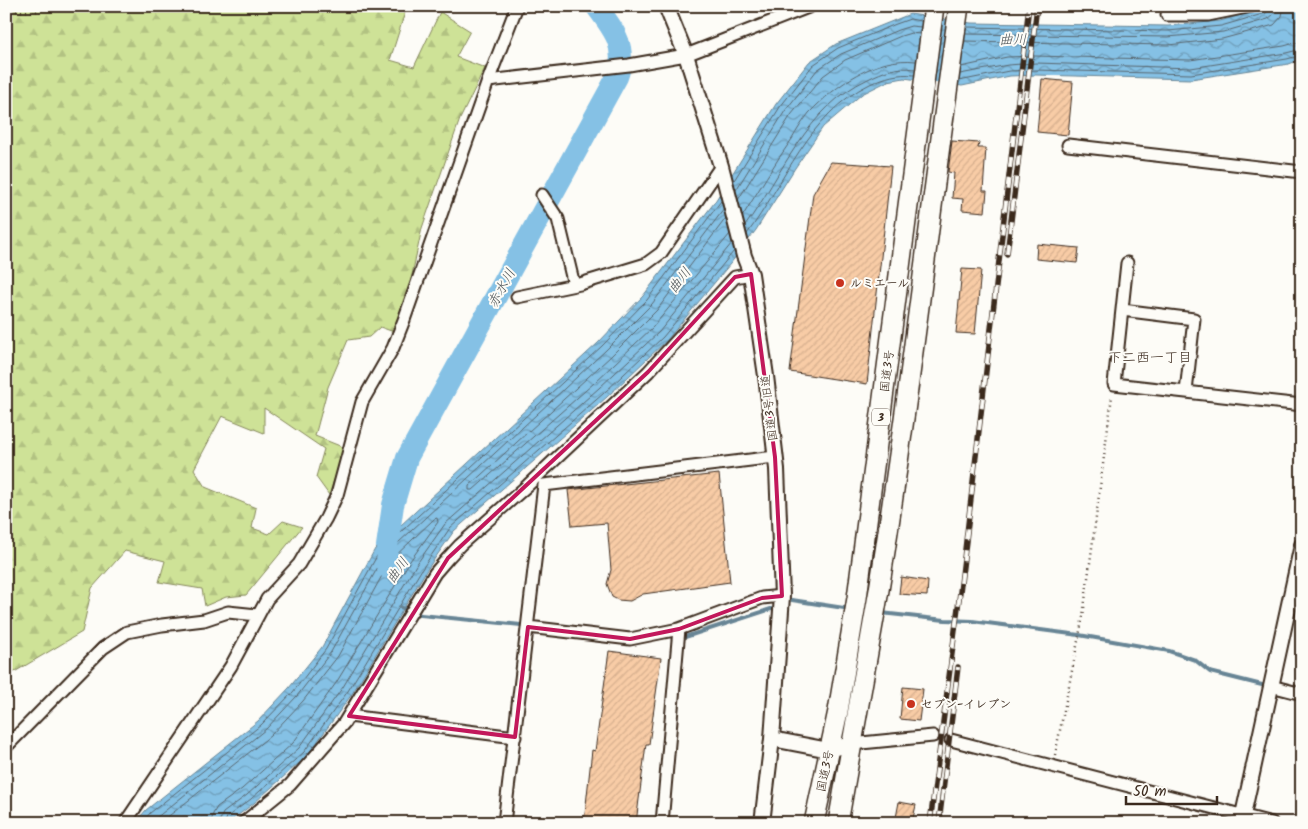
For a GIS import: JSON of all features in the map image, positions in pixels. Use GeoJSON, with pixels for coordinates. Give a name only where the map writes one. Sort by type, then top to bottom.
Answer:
{"type":"FeatureCollection","features":[{"type":"Feature","properties":{"kind":"highway","name":"国道3号"},"geometry":{"type":"LineString","coordinates":[[814,823],[838,711],[858,598],[933,10]]}},
{"type":"Feature","properties":{"kind":"highway","name":"国道3号"},"geometry":{"type":"LineString","coordinates":[[838,823],[879,590],[958,12]]}},
{"type":"Feature","properties":{"kind":"street"},"geometry":{"type":"LineString","coordinates":[[125,823],[231,666],[267,599],[299,564],[326,518],[337,495],[362,402],[392,348],[404,320],[488,81],[517,6]]}},
{"type":"Feature","properties":{"kind":"street","name":"国道3号旧道"},"geometry":{"type":"LineString","coordinates":[[666,6],[686,55],[721,166],[744,256],[751,274],[775,457],[782,596],[772,739],[762,823]]}},
{"type":"Feature","properties":{"kind":"street"},"geometry":{"type":"LineString","coordinates":[[488,81],[630,65],[686,55],[811,6]]}},
{"type":"Feature","properties":{"kind":"street"},"geometry":{"type":"LineString","coordinates":[[1168,6],[1167,15],[1192,16],[1208,16],[1252,6]]}},
{"type":"Feature","properties":{"kind":"street"},"geometry":{"type":"LineString","coordinates":[[1068,145],[1302,172]]}},
{"type":"Feature","properties":{"kind":"street"},"geometry":{"type":"LineString","coordinates":[[517,297],[574,285],[646,264],[661,253],[721,166]]}},
{"type":"Feature","properties":{"kind":"street"},"geometry":{"type":"LineString","coordinates":[[542,195],[558,218],[574,285]]}},
{"type":"Feature","properties":{"kind":"street"},"geometry":{"type":"LineString","coordinates":[[1127,263],[1114,384],[1302,405]]}},
{"type":"Feature","properties":{"kind":"street"},"geometry":{"type":"LineString","coordinates":[[243,823],[290,785],[349,716],[435,573],[460,545],[528,485],[648,372],[735,277],[751,274]]}},
{"type":"Feature","properties":{"kind":"street"},"geometry":{"type":"LineString","coordinates":[[1122,310],[1194,319],[1186,392]]}},
{"type":"Feature","properties":{"kind":"street"},"geometry":{"type":"LineString","coordinates":[[504,823],[544,485],[775,457]]}},
{"type":"Feature","properties":{"kind":"street"},"geometry":{"type":"LineString","coordinates":[[1242,819],[1302,545]]}},
{"type":"Feature","properties":{"kind":"street"},"geometry":{"type":"LineString","coordinates":[[528,627],[630,639],[679,629],[762,598],[782,596]]}},
{"type":"Feature","properties":{"kind":"street"},"geometry":{"type":"LineString","coordinates":[[6,747],[102,648],[127,632],[162,625],[204,620],[228,612],[257,615]]}},
{"type":"Feature","properties":{"kind":"street"},"geometry":{"type":"LineString","coordinates":[[662,823],[679,629]]}},
{"type":"Feature","properties":{"kind":"street"},"geometry":{"type":"LineString","coordinates":[[1271,686],[1302,694]]}},
{"type":"Feature","properties":{"kind":"street"},"geometry":{"type":"LineString","coordinates":[[349,716],[515,737]]}},
{"type":"Feature","properties":{"kind":"street"},"geometry":{"type":"LineString","coordinates":[[772,739],[829,750],[851,744],[933,736]]}},
{"type":"Feature","properties":{"kind":"street"},"geometry":{"type":"LineString","coordinates":[[951,740],[1242,819],[1272,823]]}},
{"type":"Feature","properties":{"kind":"path"},"geometry":{"type":"LineString","coordinates":[[6,11],[38,11],[50,6]]}},
{"type":"Feature","properties":{"kind":"path"},"geometry":{"type":"LineString","coordinates":[[1052,766],[1081,630],[1114,384]]}},
{"type":"Feature","properties":{"kind":"highlighted area"},"geometry":{"type":"Polygon","coordinates":[[[751,274],[775,457],[782,596],[762,598],[679,629],[630,639],[528,627],[515,737],[349,716],[448,558],[648,372],[735,277],[751,274]]]}},
{"type":"Feature","properties":{"kind":"green space"},"geometry":{"type":"Polygon","coordinates":[[[6,6],[407,6],[390,60],[414,67],[440,12],[470,31],[456,57],[485,68],[460,119],[422,228],[409,289],[394,332],[380,327],[369,337],[348,340],[328,387],[315,436],[345,448],[329,495],[316,477],[324,449],[264,408],[264,433],[222,416],[194,469],[205,487],[256,508],[252,528],[269,534],[283,521],[302,527],[246,595],[226,597],[205,606],[202,589],[159,582],[165,561],[125,551],[92,588],[82,632],[6,677],[6,6]]]}},
{"type":"Feature","properties":{"kind":"water","name":"曲川"},"geometry":{"type":"Polygon","coordinates":[[[1273,6],[1302,6],[1302,59],[1289,64],[1191,79],[1036,75],[1010,76],[962,86],[904,78],[888,81],[862,94],[823,127],[756,230],[667,340],[607,397],[454,531],[426,571],[352,694],[307,756],[254,803],[228,823],[135,823],[146,810],[258,721],[289,688],[322,647],[375,549],[598,343],[643,296],[714,203],[776,104],[809,62],[836,44],[910,14],[971,23],[1168,26],[1220,21],[1273,6]]]}},
{"type":"Feature","properties":{"kind":"building"},"geometry":{"type":"Polygon","coordinates":[[[1042,79],[1073,82],[1068,135],[1037,132],[1042,79]]]}},
{"type":"Feature","properties":{"kind":"building"},"geometry":{"type":"Polygon","coordinates":[[[952,141],[979,143],[978,148],[986,148],[983,191],[987,191],[985,212],[962,210],[963,199],[952,198],[954,173],[948,172],[952,141]]]}},
{"type":"Feature","properties":{"kind":"building","name":"ルミエール"},"geometry":{"type":"Polygon","coordinates":[[[831,162],[891,166],[867,384],[790,372],[813,194],[831,162]]]}},
{"type":"Feature","properties":{"kind":"building"},"geometry":{"type":"Polygon","coordinates":[[[1037,244],[1079,248],[1077,263],[1036,259],[1037,244]]]}},
{"type":"Feature","properties":{"kind":"building"},"geometry":{"type":"Polygon","coordinates":[[[962,269],[981,270],[975,334],[956,333],[962,269]]]}},
{"type":"Feature","properties":{"kind":"building"},"geometry":{"type":"Polygon","coordinates":[[[719,474],[730,582],[643,594],[630,601],[618,600],[612,597],[607,584],[611,570],[607,523],[572,526],[568,490],[719,474]]]}},
{"type":"Feature","properties":{"kind":"building"},"geometry":{"type":"Polygon","coordinates":[[[901,577],[928,581],[927,596],[899,594],[901,577]]]}},
{"type":"Feature","properties":{"kind":"building"},"geometry":{"type":"Polygon","coordinates":[[[609,651],[661,658],[649,744],[646,744],[636,823],[584,823],[592,750],[595,751],[609,651]]]}},
{"type":"Feature","properties":{"kind":"building","name":"セブン-イレブン"},"geometry":{"type":"Polygon","coordinates":[[[903,687],[923,689],[919,721],[900,719],[903,687]]]}},
{"type":"Feature","properties":{"kind":"building"},"geometry":{"type":"Polygon","coordinates":[[[899,802],[916,805],[912,823],[895,823],[899,802]]]}},
{"type":"Feature","properties":{"kind":"waterway","name":"赤水川"},"geometry":{"type":"LineString","coordinates":[[388,568],[387,546],[393,505],[407,458],[617,77],[621,57],[620,48],[613,31],[596,6]]}},
{"type":"Feature","properties":{"kind":"waterway"},"geometry":{"type":"LineString","coordinates":[[792,600],[844,608]]}},
{"type":"Feature","properties":{"kind":"waterway"},"geometry":{"type":"LineString","coordinates":[[400,607],[421,615],[521,625]]}},
{"type":"Feature","properties":{"kind":"waterway"},"geometry":{"type":"LineString","coordinates":[[682,638],[771,609]]}},
{"type":"Feature","properties":{"kind":"waterway"},"geometry":{"type":"LineString","coordinates":[[881,613],[972,621],[1079,635],[1169,651],[1195,660],[1210,672],[1262,685]]}},
{"type":"Feature","properties":{"kind":"tunnel"},"geometry":{"type":"LineString","coordinates":[[933,736],[951,740]]}},
{"type":"Feature","properties":{"kind":"railway"},"geometry":{"type":"LineString","coordinates":[[930,823],[960,592],[1029,6]]}},
{"type":"Feature","properties":{"kind":"railway"},"geometry":{"type":"LineString","coordinates":[[1007,254],[1037,6]]}},
{"type":"Feature","properties":{"kind":"railway"},"geometry":{"type":"LineString","coordinates":[[939,823],[958,667]]}},
{"type":"Feature","properties":{"kind":"place","name":"ルミエール"},"geometry":{"type":"Point","coordinates":[840,283]}},
{"type":"Feature","properties":{"kind":"place","name":"セブン-イレブン"},"geometry":{"type":"Point","coordinates":[911,704]}},
{"type":"Feature","properties":{"kind":"district","name":"下二西一丁目"},"geometry":{"type":"Point","coordinates":[1150,357]}}]}
